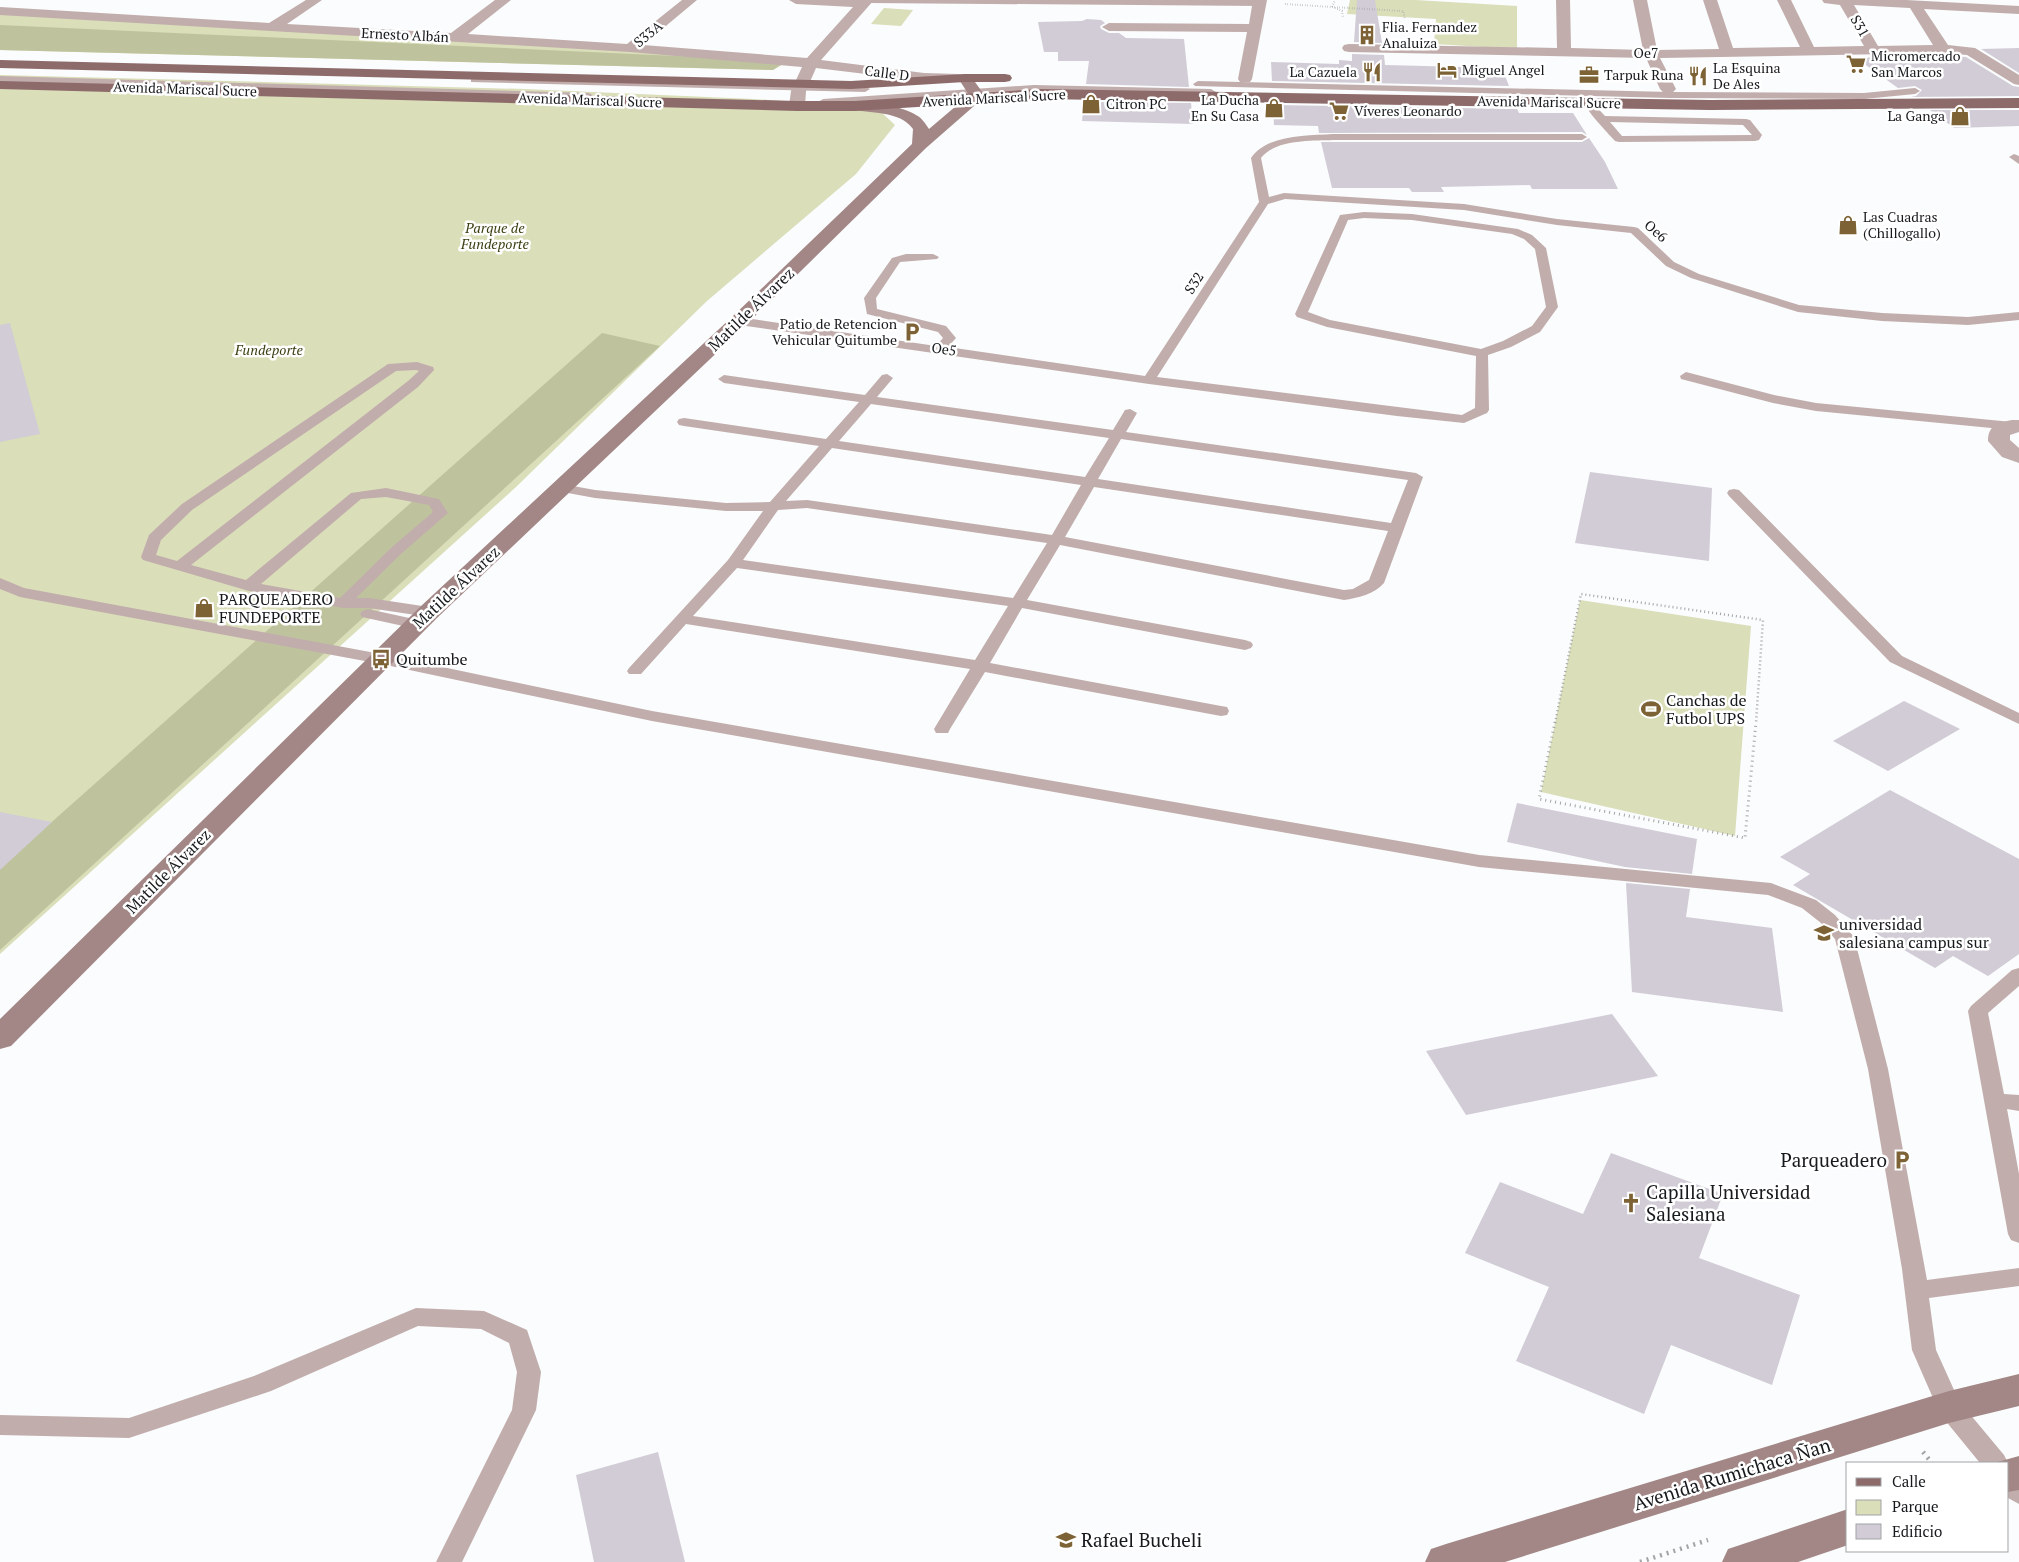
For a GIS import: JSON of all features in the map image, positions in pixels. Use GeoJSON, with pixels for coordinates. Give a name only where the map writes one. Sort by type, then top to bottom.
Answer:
{"type":"FeatureCollection","features":[{"type":"Feature","properties":{"kind":"main road","name":"Avenida Mariscal Sucre"},"geometry":{"type":"LineString","coordinates":[[0,64],[798,95],[855,106],[971,87],[1040,94],[1728,105],[2019,104]]}},
{"type":"Feature","properties":{"kind":"main road","name":"Avenida Mariscal Sucre"},"geometry":{"type":"LineString","coordinates":[[0,84],[798,95],[895,84],[971,87],[1246,82],[1668,89],[1919,91],[1954,89]]}},
{"type":"Feature","properties":{"kind":"main road"},"geometry":{"type":"LineString","coordinates":[[2002,86],[2019,85]]}},
{"type":"Feature","properties":{"kind":"main road"},"geometry":{"type":"LineString","coordinates":[[1919,91],[2019,90]]}},
{"type":"Feature","properties":{"kind":"street"},"geometry":{"type":"LineString","coordinates":[[272,26],[315,0]]}},
{"type":"Feature","properties":{"kind":"street"},"geometry":{"type":"LineString","coordinates":[[454,38],[504,0]]}},
{"type":"Feature","properties":{"kind":"street","name":"S33A"},"geometry":{"type":"LineString","coordinates":[[630,48],[690,0]]}},
{"type":"Feature","properties":{"kind":"street"},"geometry":{"type":"LineString","coordinates":[[796,0],[868,1]]}},
{"type":"Feature","properties":{"kind":"street"},"geometry":{"type":"LineString","coordinates":[[1563,0],[1564,53]]}},
{"type":"Feature","properties":{"kind":"street"},"geometry":{"type":"LineString","coordinates":[[1640,0],[1651,54],[1668,89]]}},
{"type":"Feature","properties":{"kind":"street"},"geometry":{"type":"LineString","coordinates":[[1710,0],[1727,52]]}},
{"type":"Feature","properties":{"kind":"street"},"geometry":{"type":"LineString","coordinates":[[1784,0],[1809,52]]}},
{"type":"Feature","properties":{"kind":"street"},"geometry":{"type":"LineString","coordinates":[[1829,0],[2019,10]]}},
{"type":"Feature","properties":{"kind":"street"},"geometry":{"type":"LineString","coordinates":[[798,95],[810,63],[868,1]]}},
{"type":"Feature","properties":{"kind":"street"},"geometry":{"type":"LineString","coordinates":[[1246,82],[1260,1]]}},
{"type":"Feature","properties":{"kind":"street","name":"S31"},"geometry":{"type":"LineString","coordinates":[[1845,1],[1874,51]]}},
{"type":"Feature","properties":{"kind":"street"},"geometry":{"type":"LineString","coordinates":[[110,17],[132,4]]}},
{"type":"Feature","properties":{"kind":"street"},"geometry":{"type":"LineString","coordinates":[[1915,4],[1943,49]]}},
{"type":"Feature","properties":{"kind":"street","name":"Ernesto Albán"},"geometry":{"type":"LineString","coordinates":[[0,11],[630,48],[810,63]]}},
{"type":"Feature","properties":{"kind":"street"},"geometry":{"type":"LineString","coordinates":[[1109,27],[1256,28]]}},
{"type":"Feature","properties":{"kind":"street","name":"Oe7"},"geometry":{"type":"LineString","coordinates":[[1349,48],[1651,54],[1943,49],[1970,51],[2019,81]]}},
{"type":"Feature","properties":{"kind":"street","name":"Calle D"},"geometry":{"type":"LineString","coordinates":[[810,63],[971,87]]}},
{"type":"Feature","properties":{"kind":"street","name":"Matilde Álvarez"},"geometry":{"type":"LineString","coordinates":[[0,1038],[423,618],[739,321],[920,145],[971,87]]}},
{"type":"Feature","properties":{"kind":"street"},"geometry":{"type":"LineString","coordinates":[[855,106],[888,110],[911,119],[918,124],[921,130],[920,145]]}},
{"type":"Feature","properties":{"kind":"street"},"geometry":{"type":"LineString","coordinates":[[2015,426],[1999,432],[1999,441],[2010,452],[2019,457]]}},
{"type":"Feature","properties":{"kind":"street","name":"Avenida Rumichaca Ñan"},"geometry":{"type":"LineString","coordinates":[[1446,1562],[1949,1407],[2019,1390]]}},
{"type":"Feature","properties":{"kind":"street"},"geometry":{"type":"LineString","coordinates":[[1743,1562],[1846,1528]]}},
{"type":"Feature","properties":{"kind":"lane"},"geometry":{"type":"LineString","coordinates":[[868,1],[1260,1]]}},
{"type":"Feature","properties":{"kind":"lane"},"geometry":{"type":"LineString","coordinates":[[0,69],[798,95]]}},
{"type":"Feature","properties":{"kind":"lane"},"geometry":{"type":"LineString","coordinates":[[0,80],[798,95]]}},
{"type":"Feature","properties":{"kind":"lane"},"geometry":{"type":"LineString","coordinates":[[1246,82],[1670,95],[1864,96],[1919,91]]}},
{"type":"Feature","properties":{"kind":"lane"},"geometry":{"type":"LineString","coordinates":[[971,87],[1676,100],[2019,99]]}},
{"type":"Feature","properties":{"kind":"lane"},"geometry":{"type":"LineString","coordinates":[[1587,102],[1619,139],[1757,137],[1746,122],[1728,105]]}},
{"type":"Feature","properties":{"kind":"lane"},"geometry":{"type":"LineString","coordinates":[[1600,119],[1746,122]]}},
{"type":"Feature","properties":{"kind":"lane"},"geometry":{"type":"LineString","coordinates":[[1264,202],[1256,158],[1262,150],[1275,144],[1291,141],[1377,136],[1582,137]]}},
{"type":"Feature","properties":{"kind":"lane","name":"Oe6"},"geometry":{"type":"LineString","coordinates":[[1264,202],[1284,196],[1464,207],[1557,222],[1634,230],[1670,264],[1695,276],[1798,308],[1882,317],[1968,321],[2019,316]]}},
{"type":"Feature","properties":{"kind":"lane","name":"S32"},"geometry":{"type":"LineString","coordinates":[[1149,380],[1264,202]]}},
{"type":"Feature","properties":{"kind":"lane"},"geometry":{"type":"LineString","coordinates":[[1364,215],[1412,217],[1514,231],[1528,237],[1540,248],[1552,307],[1536,329],[1507,344],[1482,353],[1327,323],[1301,314],[1344,217],[1364,215]]}},
{"type":"Feature","properties":{"kind":"lane"},"geometry":{"type":"LineString","coordinates":[[933,257],[906,257],[896,260],[870,298],[871,310],[942,329],[950,338],[940,349]]}},
{"type":"Feature","properties":{"kind":"lane","name":"Oe5"},"geometry":{"type":"LineString","coordinates":[[739,321],[1149,380],[1464,419],[1482,410],[1482,353]]}},
{"type":"Feature","properties":{"kind":"lane"},"geometry":{"type":"LineString","coordinates":[[178,567],[414,384],[428,370],[417,366],[392,367],[187,507],[154,538],[148,557],[178,567],[249,586],[343,603],[359,612],[423,618]]}},
{"type":"Feature","properties":{"kind":"lane"},"geometry":{"type":"LineString","coordinates":[[1686,376],[1773,399],[1816,407],[2015,426]]}},
{"type":"Feature","properties":{"kind":"lane"},"geometry":{"type":"LineString","coordinates":[[635,671],[733,563],[774,506],[887,378]]}},
{"type":"Feature","properties":{"kind":"lane"},"geometry":{"type":"LineString","coordinates":[[562,488],[682,504],[749,508],[807,504],[1056,540],[1344,595],[1357,593],[1376,583],[1416,477],[724,379]]}},
{"type":"Feature","properties":{"kind":"lane"},"geometry":{"type":"LineString","coordinates":[[942,729],[1130,413]]}},
{"type":"Feature","properties":{"kind":"lane"},"geometry":{"type":"LineString","coordinates":[[684,422],[831,442],[1397,528]]}},
{"type":"Feature","properties":{"kind":"lane"},"geometry":{"type":"LineString","coordinates":[[249,586],[356,496],[373,492],[391,492],[434,502],[441,513],[397,550],[343,603]]}},
{"type":"Feature","properties":{"kind":"lane"},"geometry":{"type":"LineString","coordinates":[[1734,494],[1896,658],[2019,720]]}},
{"type":"Feature","properties":{"kind":"lane"},"geometry":{"type":"LineString","coordinates":[[733,563],[1018,603],[1245,645]]}},
{"type":"Feature","properties":{"kind":"lane"},"geometry":{"type":"LineString","coordinates":[[0,583],[20,592],[381,659],[652,716],[1469,860],[1771,889],[1808,904],[1828,919],[1844,937],[1878,1069],[1917,1291],[1924,1350],[1949,1407],[1994,1462]]}},
{"type":"Feature","properties":{"kind":"lane"},"geometry":{"type":"LineString","coordinates":[[682,619],[980,666],[1221,710]]}},
{"type":"Feature","properties":{"kind":"lane"},"geometry":{"type":"LineString","coordinates":[[2019,975],[1978,1010],[1994,1100],[2014,1173],[2019,1234]]}},
{"type":"Feature","properties":{"kind":"lane"},"geometry":{"type":"LineString","coordinates":[[1994,1100],[2019,1103]]}},
{"type":"Feature","properties":{"kind":"lane"},"geometry":{"type":"LineString","coordinates":[[1917,1291],[2019,1277]]}},
{"type":"Feature","properties":{"kind":"lane"},"geometry":{"type":"LineString","coordinates":[[0,1425],[129,1428],[262,1384],[416,1317],[484,1320],[519,1337],[529,1372],[524,1410],[449,1562]]}},
{"type":"Feature","properties":{"kind":"lane"},"geometry":{"type":"LineString","coordinates":[[2009,1478],[2019,1493]]}},
{"type":"Feature","properties":{"kind":"path"},"geometry":{"type":"LineString","coordinates":[[1332,6],[1335,0]]}},
{"type":"Feature","properties":{"kind":"path"},"geometry":{"type":"LineString","coordinates":[[1260,1],[1404,11],[1405,19]]}},
{"type":"Feature","properties":{"kind":"path"},"geometry":{"type":"LineString","coordinates":[[1332,6],[1342,11],[1343,17]]}},
{"type":"Feature","properties":{"kind":"path"},"geometry":{"type":"LineString","coordinates":[[1581,594],[1763,620],[1753,766],[1745,838],[1539,799],[1581,594]]}},
{"type":"Feature","properties":{"kind":"green space"},"geometry":{"type":"Polygon","coordinates":[[[1350,0],[1415,0],[1517,6],[1517,49],[1434,44],[1436,19],[1347,14],[1350,0]]]}},
{"type":"Feature","properties":{"kind":"green space"},"geometry":{"type":"Polygon","coordinates":[[[884,8],[913,10],[901,26],[871,24],[884,8]]]}},
{"type":"Feature","properties":{"kind":"green space"},"geometry":{"type":"Polygon","coordinates":[[[0,11],[789,57],[773,70],[0,50],[0,11]]]}},
{"type":"Feature","properties":{"kind":"green space"},"geometry":{"type":"Polygon","coordinates":[[[0,25],[788,61],[773,70],[0,50],[0,25]]]}},
{"type":"Feature","properties":{"kind":"green space","name":"Fundeporte"},"geometry":{"type":"Polygon","coordinates":[[[0,75],[524,89],[753,99],[841,105],[880,111],[895,125],[856,174],[707,301],[516,487],[0,954],[0,75]]]}},
{"type":"Feature","properties":{"kind":"green space"},"geometry":{"type":"Polygon","coordinates":[[[602,333],[660,346],[0,950],[0,868],[602,333]]]}},
{"type":"Feature","properties":{"kind":"green space","name":"Canchas de Futbol UPS"},"geometry":{"type":"Polygon","coordinates":[[[1580,600],[1751,626],[1735,836],[1541,792],[1580,600]]]}},
{"type":"Feature","properties":{"kind":"building"},"geometry":{"type":"Polygon","coordinates":[[[1357,0],[1375,0],[1382,43],[1354,42],[1357,0]]]}},
{"type":"Feature","properties":{"kind":"building"},"geometry":{"type":"Polygon","coordinates":[[[1087,19],[1101,20],[1105,23],[1100,26],[1101,29],[1109,33],[1119,33],[1126,38],[1184,39],[1189,87],[1086,84],[1089,61],[1058,61],[1058,52],[1044,52],[1038,22],[1082,21],[1087,19]]]}},
{"type":"Feature","properties":{"kind":"building"},"geometry":{"type":"Polygon","coordinates":[[[2019,48],[2019,73],[1981,49],[2019,48]]]}},
{"type":"Feature","properties":{"kind":"building"},"geometry":{"type":"Polygon","coordinates":[[[1352,54],[1384,55],[1385,65],[1502,68],[1509,86],[1272,81],[1271,62],[1339,64],[1339,60],[1352,61],[1352,54]]]}},
{"type":"Feature","properties":{"kind":"building"},"geometry":{"type":"Polygon","coordinates":[[[1943,55],[1966,57],[2013,86],[2019,87],[2019,96],[1911,97],[1916,96],[1922,90],[1915,86],[1898,88],[1856,58],[1943,55]]]}},
{"type":"Feature","properties":{"kind":"building"},"geometry":{"type":"Polygon","coordinates":[[[1084,102],[1191,103],[1193,124],[1082,121],[1084,102]]]}},
{"type":"Feature","properties":{"kind":"building"},"geometry":{"type":"Polygon","coordinates":[[[1273,105],[1517,109],[1519,113],[1573,113],[1587,135],[1582,132],[1319,133],[1318,126],[1274,125],[1273,105]]]}},
{"type":"Feature","properties":{"kind":"building"},"geometry":{"type":"Polygon","coordinates":[[[1930,110],[2019,110],[2019,126],[1954,128],[1930,110]]]}},
{"type":"Feature","properties":{"kind":"building"},"geometry":{"type":"Polygon","coordinates":[[[1589,138],[1605,162],[1618,189],[1532,189],[1530,185],[1441,187],[1444,192],[1412,192],[1409,188],[1332,188],[1321,142],[1582,142],[1589,138]]]}},
{"type":"Feature","properties":{"kind":"building"},"geometry":{"type":"Polygon","coordinates":[[[10,323],[40,434],[0,442],[0,325],[10,323]]]}},
{"type":"Feature","properties":{"kind":"building"},"geometry":{"type":"Polygon","coordinates":[[[1590,472],[1712,488],[1709,561],[1575,543],[1590,472]]]}},
{"type":"Feature","properties":{"kind":"building"},"geometry":{"type":"Polygon","coordinates":[[[1904,701],[1960,729],[1888,771],[1833,741],[1904,701]]]}},
{"type":"Feature","properties":{"kind":"building"},"geometry":{"type":"Polygon","coordinates":[[[1890,790],[2019,859],[2019,954],[1988,976],[1953,956],[1935,968],[1793,885],[1810,874],[1780,857],[1890,790]]]}},
{"type":"Feature","properties":{"kind":"building"},"geometry":{"type":"Polygon","coordinates":[[[1517,803],[1697,839],[1692,874],[1625,867],[1507,842],[1517,803]]]}},
{"type":"Feature","properties":{"kind":"building"},"geometry":{"type":"Polygon","coordinates":[[[0,812],[52,822],[0,870],[0,812]]]}},
{"type":"Feature","properties":{"kind":"building"},"geometry":{"type":"Polygon","coordinates":[[[1626,883],[1690,889],[1686,917],[1772,928],[1783,1012],[1632,992],[1626,883]]]}},
{"type":"Feature","properties":{"kind":"building"},"geometry":{"type":"Polygon","coordinates":[[[1612,1014],[1658,1076],[1466,1115],[1426,1051],[1612,1014]]]}},
{"type":"Feature","properties":{"kind":"building"},"geometry":{"type":"Polygon","coordinates":[[[1611,1153],[1723,1194],[1699,1258],[1800,1295],[1772,1385],[1671,1345],[1644,1414],[1516,1361],[1549,1287],[1465,1253],[1500,1182],[1583,1214],[1611,1153]]]}},
{"type":"Feature","properties":{"kind":"building"},"geometry":{"type":"Polygon","coordinates":[[[658,1452],[685,1562],[594,1562],[576,1475],[658,1452]]]}},
{"type":"Feature","properties":{"kind":"place","name":"Flia. Fernandez Analuiza"},"geometry":{"type":"Point","coordinates":[1367,35]}},
{"type":"Feature","properties":{"kind":"place","name":"Micromercado San Marcos"},"geometry":{"type":"Point","coordinates":[1856,64]}},
{"type":"Feature","properties":{"kind":"place","name":"Miguel Angel"},"geometry":{"type":"Point","coordinates":[1447,70]}},
{"type":"Feature","properties":{"kind":"place","name":"La Cazuela"},"geometry":{"type":"Point","coordinates":[1372,72]}},
{"type":"Feature","properties":{"kind":"place","name":"Tarpuk Runa"},"geometry":{"type":"Point","coordinates":[1589,75]}},
{"type":"Feature","properties":{"kind":"place","name":"La Esquina De Ales"},"geometry":{"type":"Point","coordinates":[1698,76]}},
{"type":"Feature","properties":{"kind":"place","name":"Citron PC"},"geometry":{"type":"Point","coordinates":[1091,104]}},
{"type":"Feature","properties":{"kind":"place","name":"La Ducha En Su Casa"},"geometry":{"type":"Point","coordinates":[1274,108]}},
{"type":"Feature","properties":{"kind":"place","name":"Víveres Leonardo"},"geometry":{"type":"Point","coordinates":[1339,111]}},
{"type":"Feature","properties":{"kind":"place","name":"La Ganga"},"geometry":{"type":"Point","coordinates":[1960,116]}},
{"type":"Feature","properties":{"kind":"place","name":"Las Cuadras (Chillogallo)"},"geometry":{"type":"Point","coordinates":[1848,225]}},
{"type":"Feature","properties":{"kind":"place","name":"Patio de Retencion Vehicular Quitumbe"},"geometry":{"type":"Point","coordinates":[912,332]}},
{"type":"Feature","properties":{"kind":"place","name":"PARQUEADERO FUNDEPORTE"},"geometry":{"type":"Point","coordinates":[204,608]}},
{"type":"Feature","properties":{"kind":"place","name":"Quitumbe"},"geometry":{"type":"Point","coordinates":[381,659]}},
{"type":"Feature","properties":{"kind":"place","name":"Canchas de Futbol UPS"},"geometry":{"type":"Point","coordinates":[1651,709]}},
{"type":"Feature","properties":{"kind":"place","name":"universidad salesiana campus sur"},"geometry":{"type":"Point","coordinates":[1824,933]}},
{"type":"Feature","properties":{"kind":"place","name":"Parqueadero"},"geometry":{"type":"Point","coordinates":[1902,1160]}},
{"type":"Feature","properties":{"kind":"place","name":"Capilla Universidad Salesiana"},"geometry":{"type":"Point","coordinates":[1631,1203]}},
{"type":"Feature","properties":{"kind":"place","name":"Rafael Bucheli"},"geometry":{"type":"Point","coordinates":[1066,1540]}},
{"type":"Feature","properties":{"kind":"park label","name":"Parque de Fundeporte"},"geometry":{"type":"Point","coordinates":[495,236]}}]}
